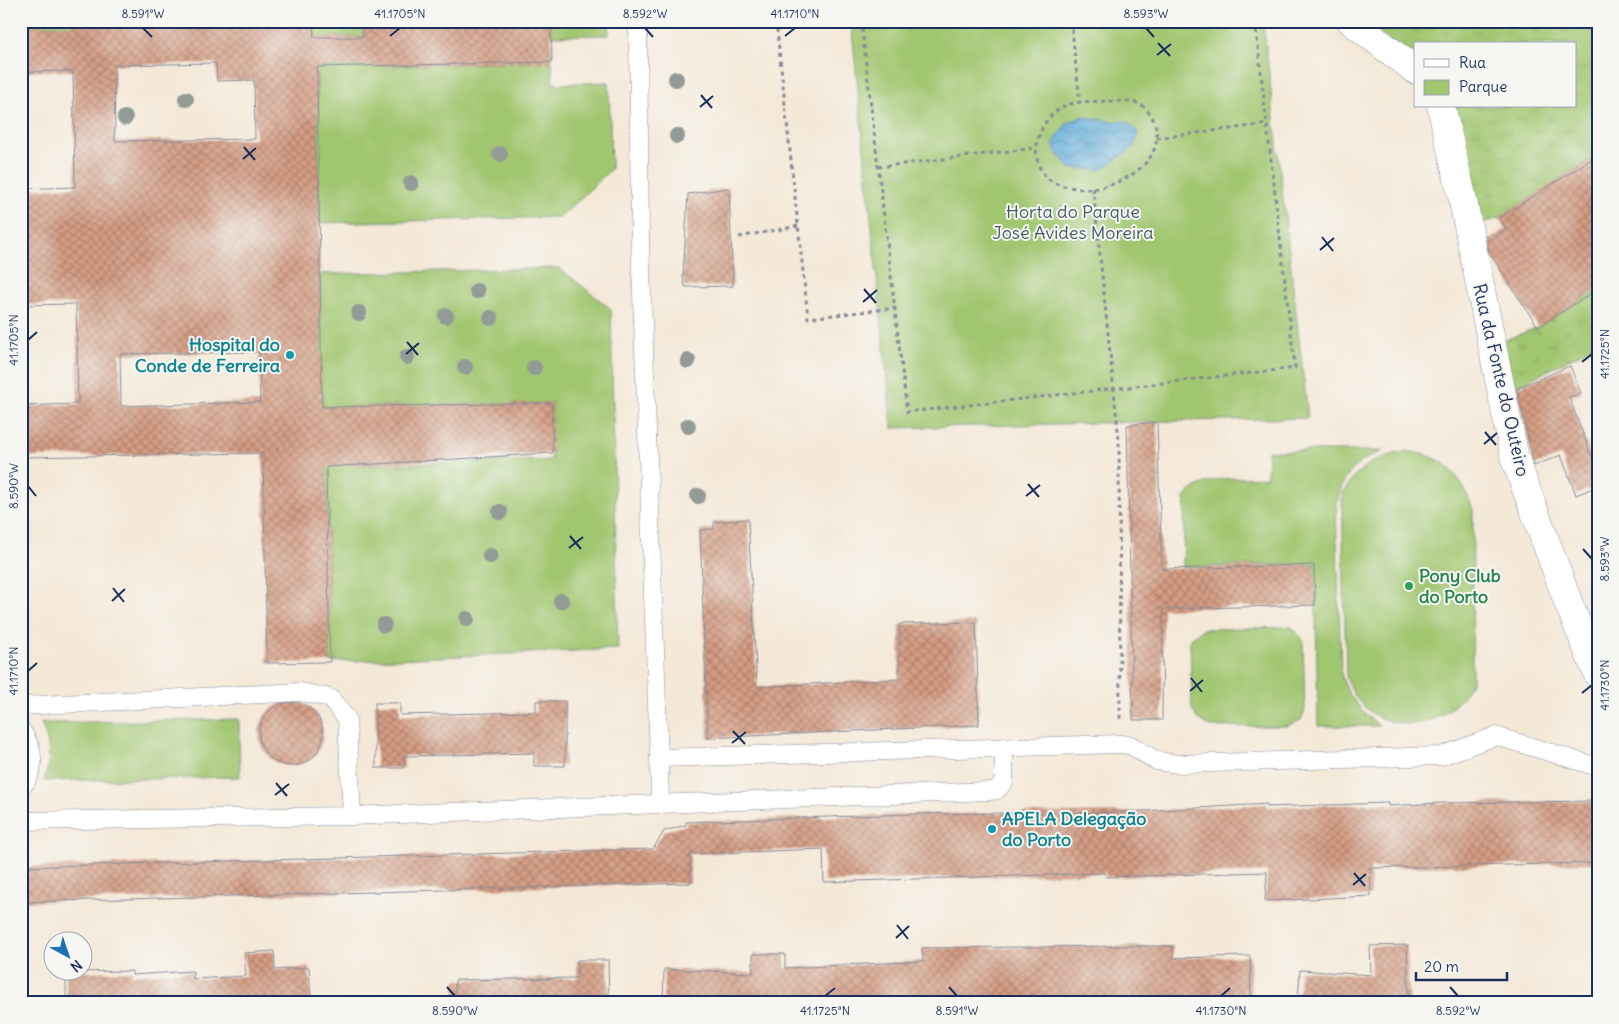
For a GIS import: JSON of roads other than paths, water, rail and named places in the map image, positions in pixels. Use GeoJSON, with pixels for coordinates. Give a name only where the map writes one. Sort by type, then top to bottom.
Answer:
{"type":"FeatureCollection","features":[{"type":"Feature","properties":{"kind":"street"},"geometry":{"type":"LineString","coordinates":[[1351,21],[1414,69]]}},
{"type":"Feature","properties":{"kind":"street","name":"Rua da Fonte do Outeiro"},"geometry":{"type":"LineString","coordinates":[[1441,108],[1462,196],[1515,459],[1570,607],[1598,675]]}},
{"type":"Feature","properties":{"kind":"lane"},"geometry":{"type":"LineString","coordinates":[[638,21],[640,250],[660,804]]}},
{"type":"Feature","properties":{"kind":"lane"},"geometry":{"type":"LineString","coordinates":[[21,706],[301,692],[330,698],[347,719],[352,816]]}},
{"type":"Feature","properties":{"kind":"lane"},"geometry":{"type":"LineString","coordinates":[[21,730],[29,741],[32,755],[32,768],[21,788]]}},
{"type":"Feature","properties":{"kind":"lane"},"geometry":{"type":"LineString","coordinates":[[659,758],[1120,744],[1130,745],[1157,761],[1178,764],[1441,756],[1496,736],[1598,767]]}},
{"type":"Feature","properties":{"kind":"lane"},"geometry":{"type":"LineString","coordinates":[[21,821],[352,816],[990,791],[997,790],[1004,782],[1004,748]]}},
{"type":"Feature","properties":{"kind":"water"},"geometry":{"type":"Polygon","coordinates":[[[1083,116],[1107,121],[1127,122],[1138,132],[1134,147],[1101,170],[1070,168],[1056,152],[1053,144],[1066,124],[1083,116]]]}},
{"type":"Feature","properties":{"kind":"place","name":"Hospital do Conde de Ferreira"},"geometry":{"type":"Point","coordinates":[290,355]}},
{"type":"Feature","properties":{"kind":"place","name":"Pony Club do Porto"},"geometry":{"type":"Point","coordinates":[1409,586]}},
{"type":"Feature","properties":{"kind":"place","name":"APELA Delegação do Porto"},"geometry":{"type":"Point","coordinates":[992,829]}},
{"type":"Feature","properties":{"kind":"park label","name":"Horta do Parque José Avides Moreira"},"geometry":{"type":"Point","coordinates":[1073,222]}}]}
